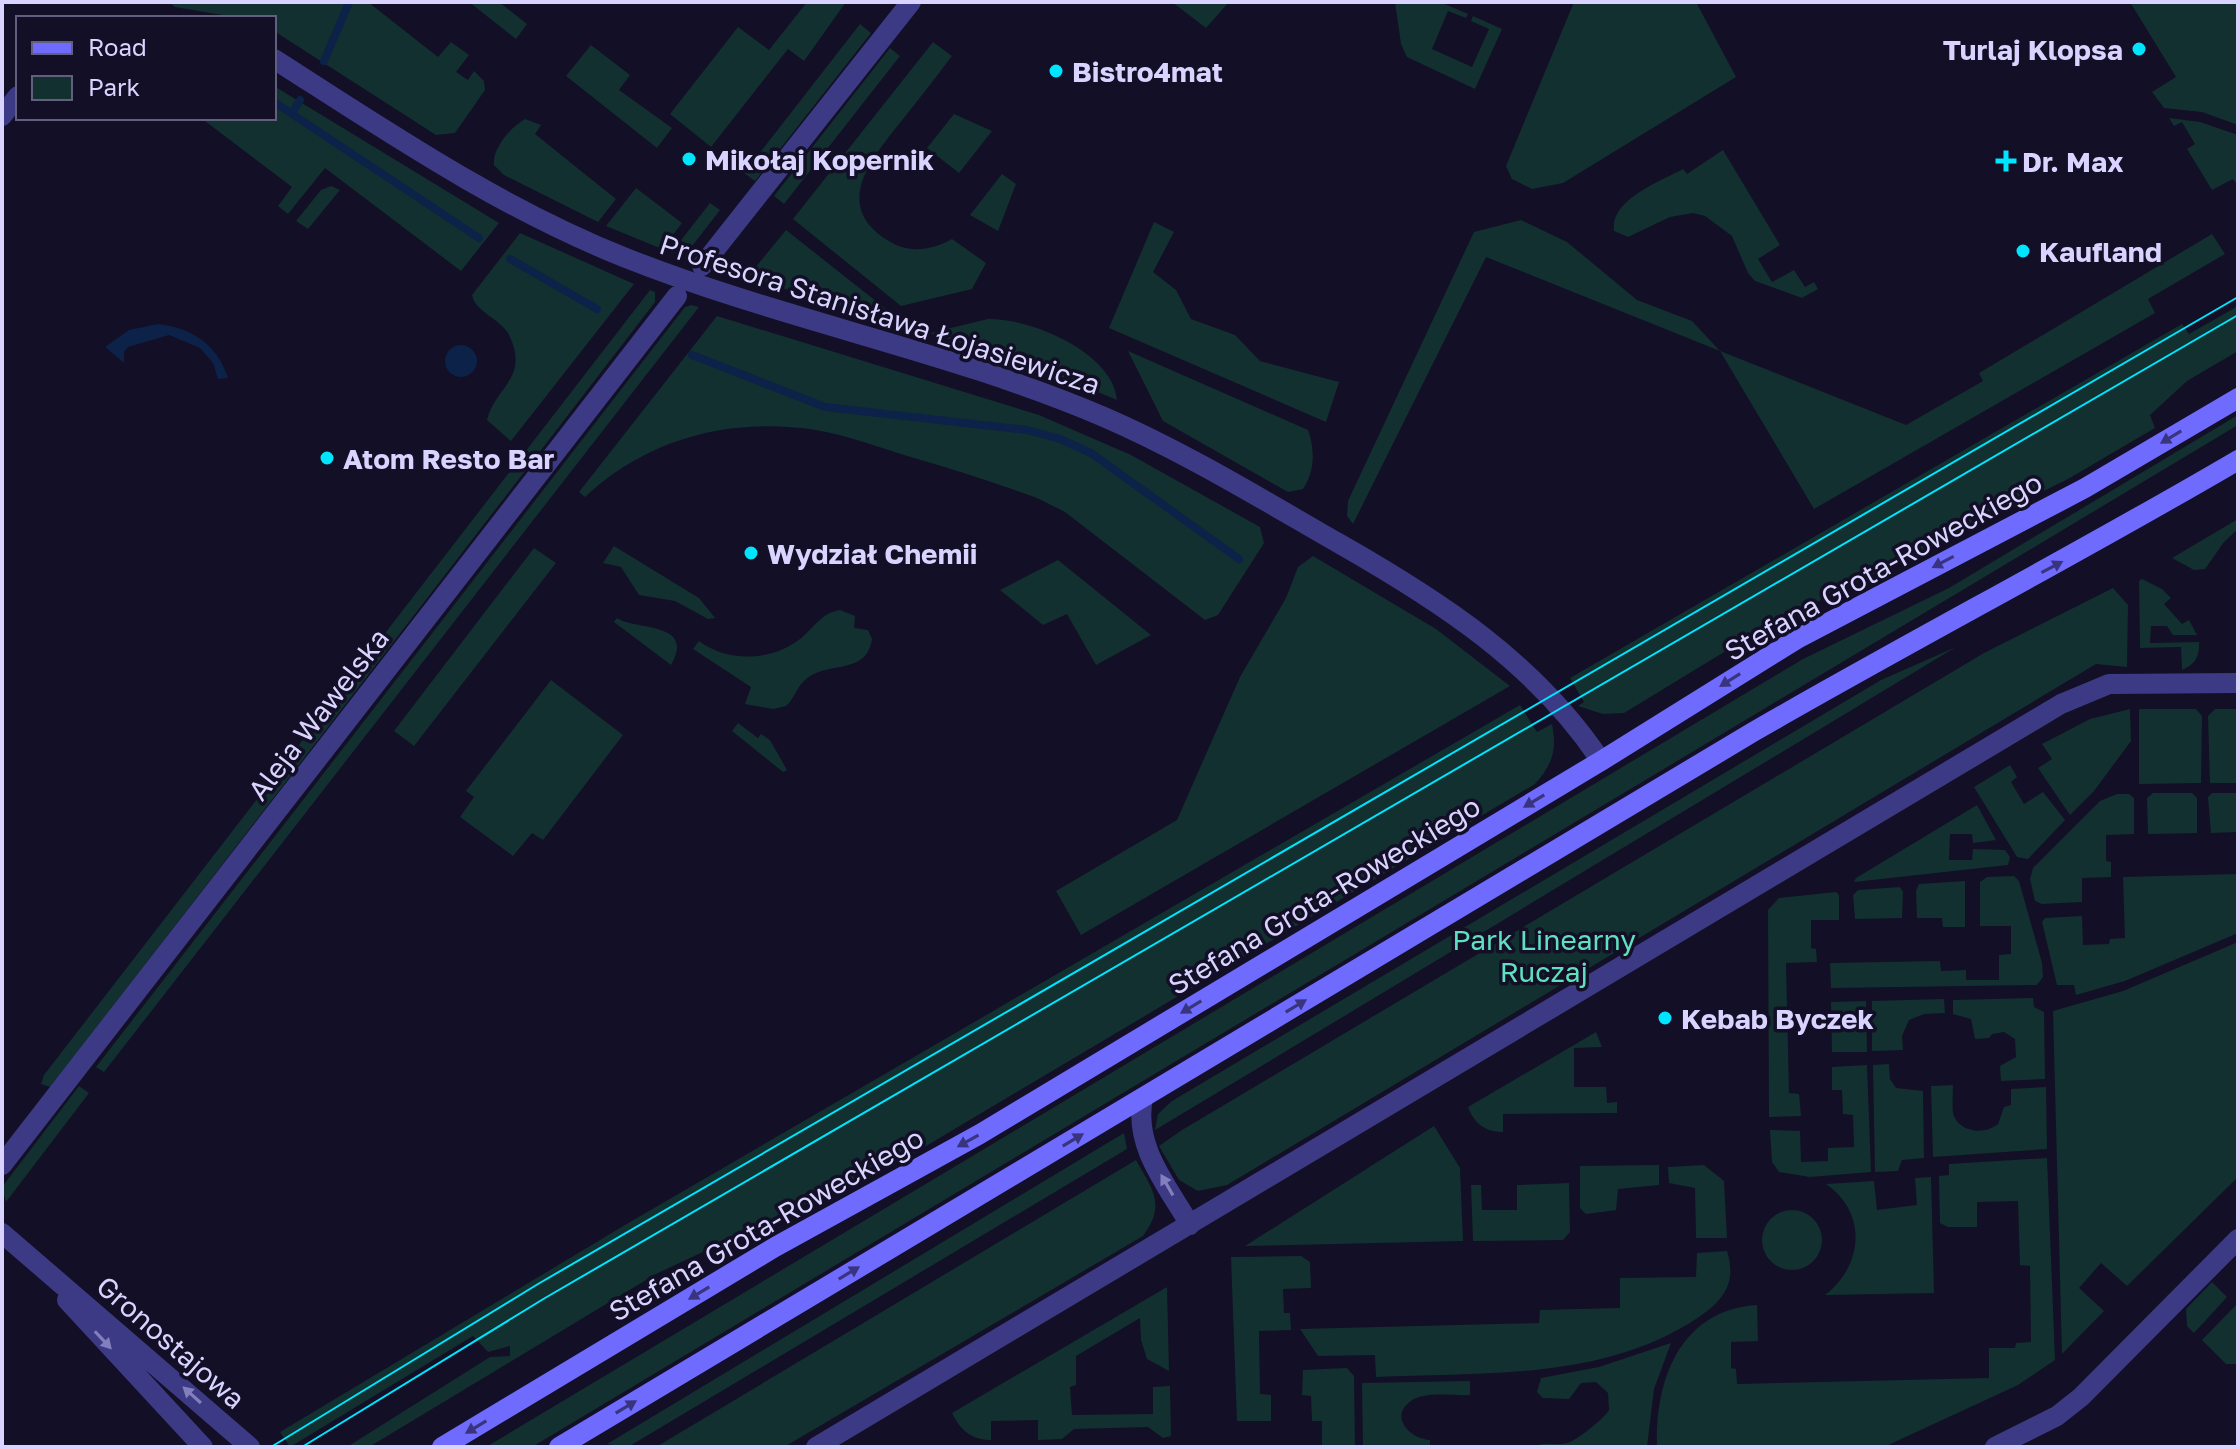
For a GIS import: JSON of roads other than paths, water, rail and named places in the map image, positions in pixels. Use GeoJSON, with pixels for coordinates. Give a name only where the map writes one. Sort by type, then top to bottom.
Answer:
{"type":"FeatureCollection","features":[{"type":"Feature","properties":{"kind":"main road","name":"Stefana Grota-Roweckiego"},"geometry":{"type":"LineString","coordinates":[[442,1447],[775,1247],[980,1134],[1601,761],[1797,639],[2085,488],[2238,398]]}},
{"type":"Feature","properties":{"kind":"main road"},"geometry":{"type":"LineString","coordinates":[[559,1447],[1753,732],[1884,656],[2114,533],[2238,460]]}},
{"type":"Feature","properties":{"kind":"street"},"geometry":{"type":"LineString","coordinates":[[702,266],[911,2]]}},
{"type":"Feature","properties":{"kind":"street","name":"Profesora Stanisława Łojasiewicza"},"geometry":{"type":"LineString","coordinates":[[276,60],[431,159],[516,208],[574,236],[712,291],[1001,380],[1104,417],[1143,437],[1314,529],[1455,614],[1539,682],[1601,761]]}},
{"type":"Feature","properties":{"kind":"street"},"geometry":{"type":"LineString","coordinates":[[2,116],[16,98]]}},
{"type":"Feature","properties":{"kind":"street","name":"Aleja Wawelska"},"geometry":{"type":"LineString","coordinates":[[2,1165],[677,296]]}},
{"type":"Feature","properties":{"kind":"street"},"geometry":{"type":"LineString","coordinates":[[816,1447],[2061,704],[2109,684],[2238,683]]}},
{"type":"Feature","properties":{"kind":"street"},"geometry":{"type":"LineString","coordinates":[[1143,1098],[1140,1123],[1145,1146],[1190,1225]]}},
{"type":"Feature","properties":{"kind":"street","name":"Gronostajowa"},"geometry":{"type":"LineString","coordinates":[[2,1233],[53,1280],[102,1316],[250,1447]]}},
{"type":"Feature","properties":{"kind":"street"},"geometry":{"type":"LineString","coordinates":[[1995,1447],[2057,1416],[2081,1397],[2238,1239]]}},
{"type":"Feature","properties":{"kind":"street","name":"Gronostajowa"},"geometry":{"type":"LineString","coordinates":[[53,1280],[75,1311],[203,1447]]}},
{"type":"Feature","properties":{"kind":"water"},"geometry":{"type":"Polygon","coordinates":[[[158,324],[182,329],[202,340],[217,356],[228,378],[218,379],[213,363],[200,348],[169,335],[128,347],[124,352],[124,363],[105,347],[129,330],[158,324]]]}},
{"type":"Feature","properties":{"kind":"water"},"geometry":{"type":"Polygon","coordinates":[[[461,345],[472,350],[477,361],[472,372],[461,377],[450,372],[445,361],[450,350],[461,345]]]}},
{"type":"Feature","properties":{"kind":"waterway"},"geometry":{"type":"LineString","coordinates":[[324,61],[348,5]]}},
{"type":"Feature","properties":{"kind":"waterway"},"geometry":{"type":"LineString","coordinates":[[292,113],[300,100]]}},
{"type":"Feature","properties":{"kind":"waterway"},"geometry":{"type":"LineString","coordinates":[[276,103],[479,238]]}},
{"type":"Feature","properties":{"kind":"waterway"},"geometry":{"type":"LineString","coordinates":[[510,259],[597,309]]}},
{"type":"Feature","properties":{"kind":"waterway"},"geometry":{"type":"LineString","coordinates":[[692,355],[825,407],[1027,430],[1060,439],[1091,453],[1239,559]]}},
{"type":"Feature","properties":{"kind":"tram line"},"geometry":{"type":"LineString","coordinates":[[271,1447],[538,1284],[2238,297]]}},
{"type":"Feature","properties":{"kind":"tram line"},"geometry":{"type":"LineString","coordinates":[[302,1447],[545,1298],[2238,315]]}},
{"type":"Feature","properties":{"kind":"place","name":"Turlaj Klopsa"},"geometry":{"type":"Point","coordinates":[2139,49]}},
{"type":"Feature","properties":{"kind":"place","name":"Bistro4mat"},"geometry":{"type":"Point","coordinates":[1056,71]}},
{"type":"Feature","properties":{"kind":"place","name":"Mikołaj Kopernik"},"geometry":{"type":"Point","coordinates":[689,159]}},
{"type":"Feature","properties":{"kind":"place","name":"Dr. Max"},"geometry":{"type":"Point","coordinates":[2006,161]}},
{"type":"Feature","properties":{"kind":"place","name":"Kaufland"},"geometry":{"type":"Point","coordinates":[2023,251]}},
{"type":"Feature","properties":{"kind":"place","name":"Atom Resto Bar"},"geometry":{"type":"Point","coordinates":[327,458]}},
{"type":"Feature","properties":{"kind":"place","name":"Wydział Chemii"},"geometry":{"type":"Point","coordinates":[751,553]}},
{"type":"Feature","properties":{"kind":"place","name":"Kebab Byczek"},"geometry":{"type":"Point","coordinates":[1665,1018]}},
{"type":"Feature","properties":{"kind":"park label","name":"Park Linearny Ruczaj"},"geometry":{"type":"Point","coordinates":[1544,955]}}]}
